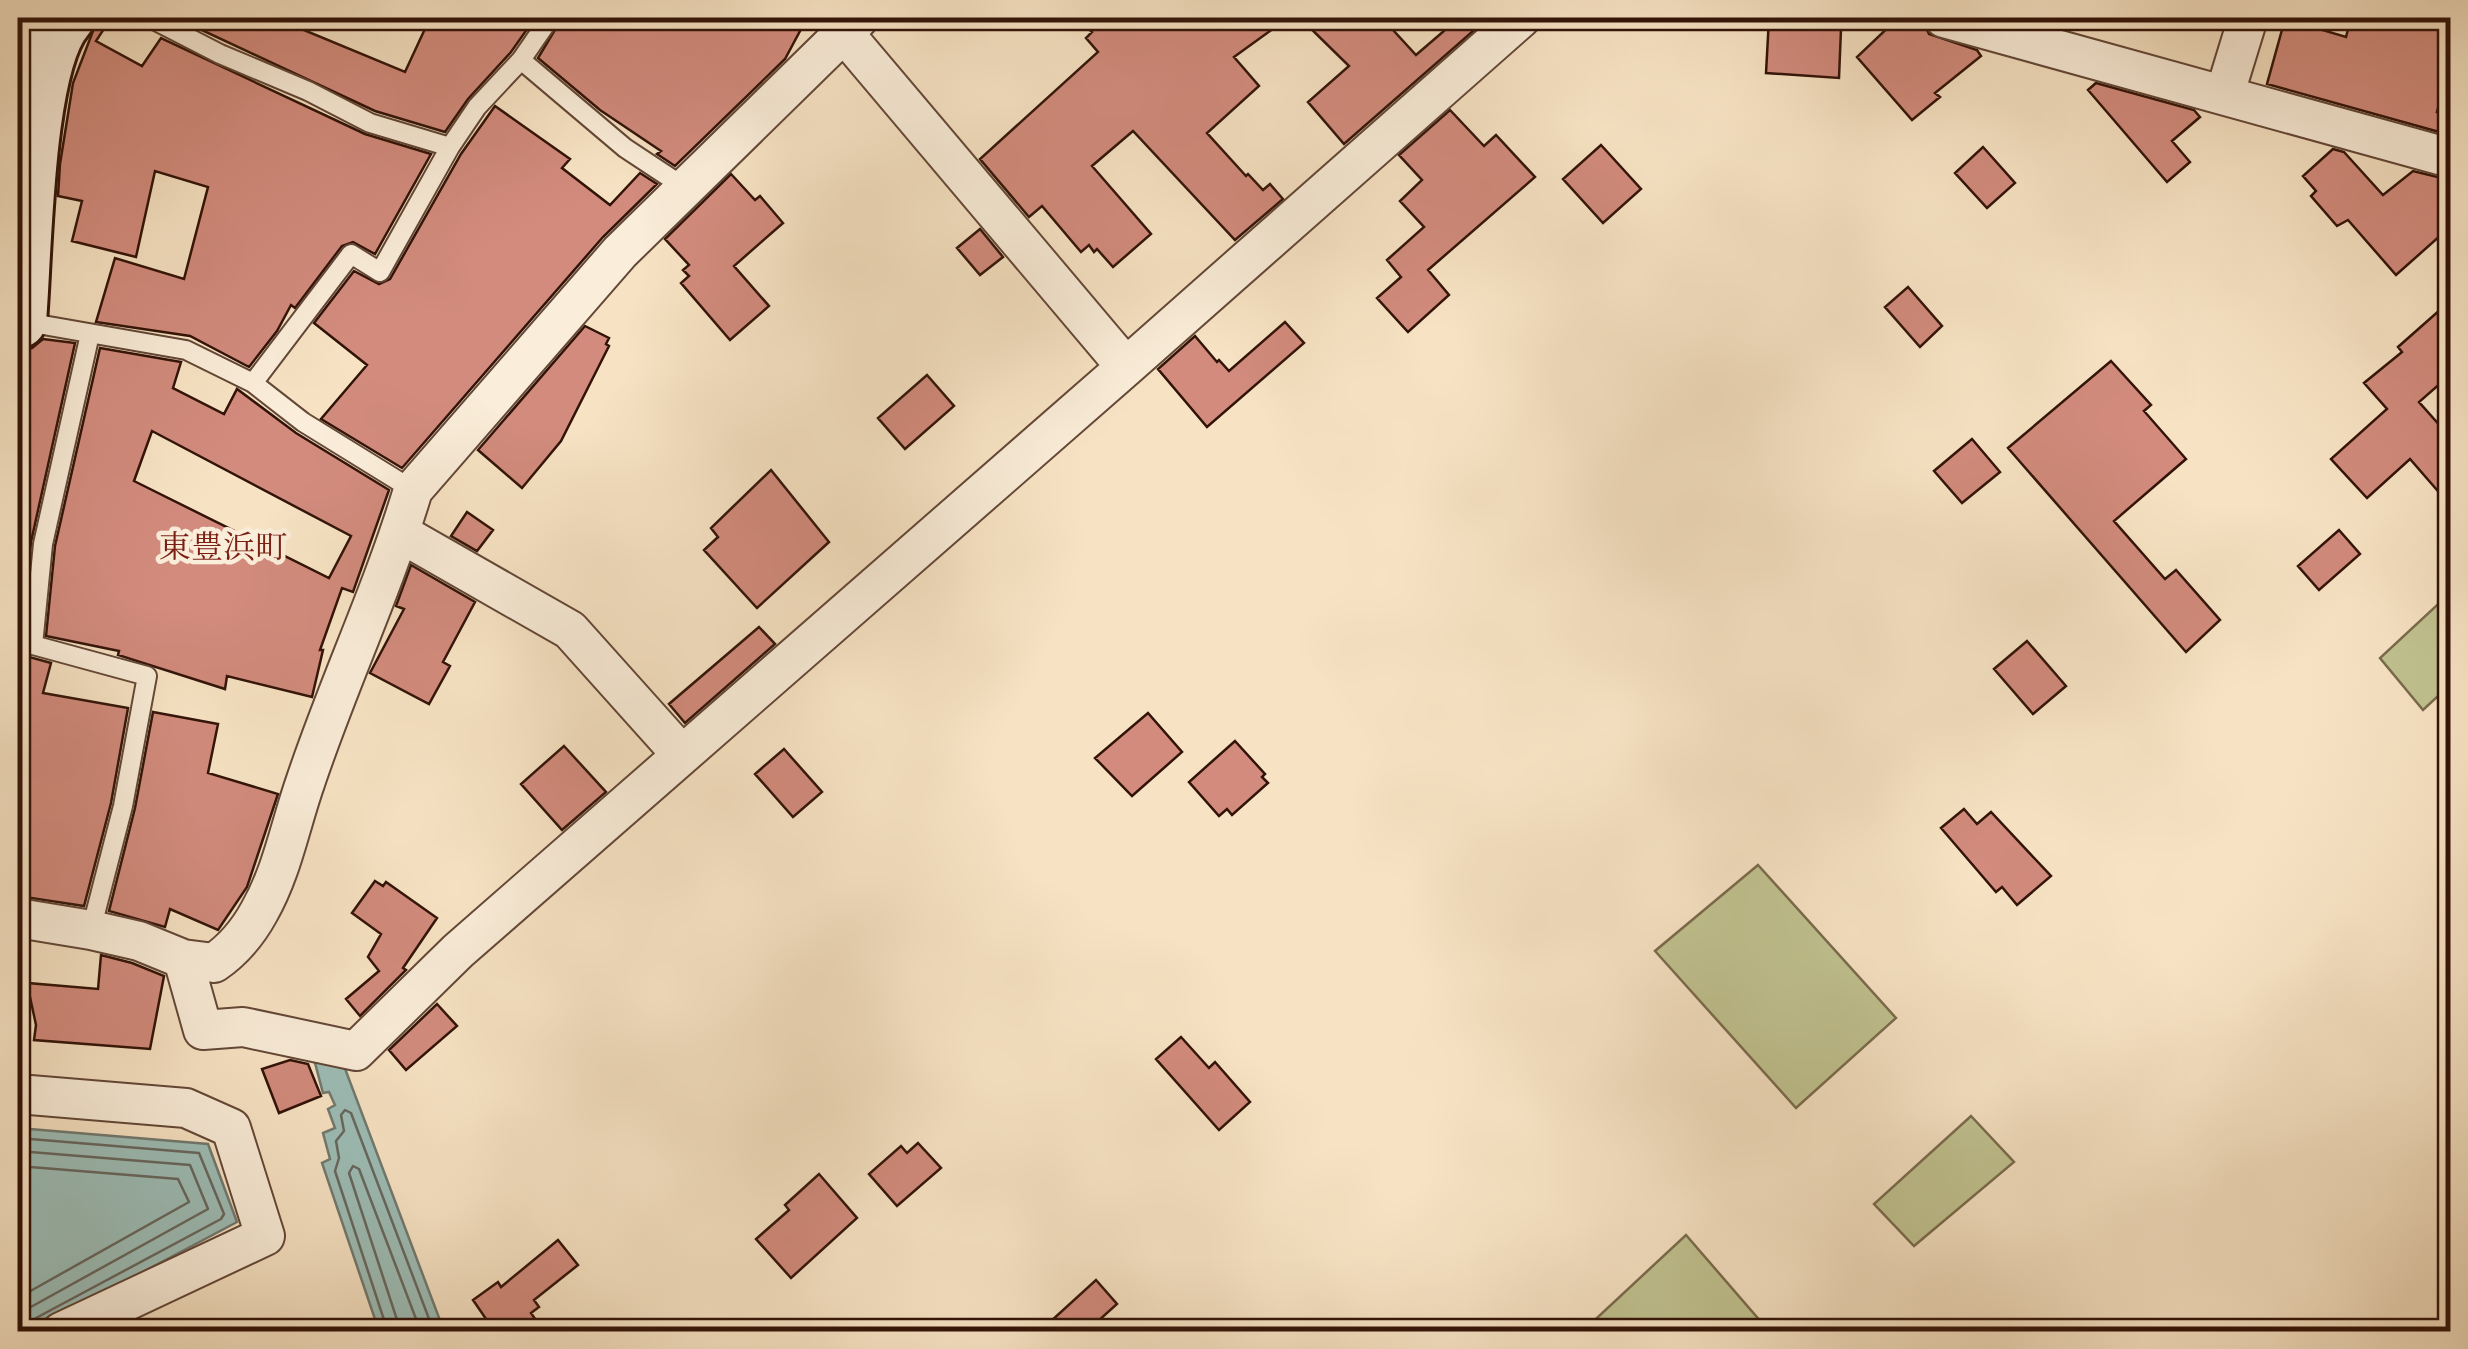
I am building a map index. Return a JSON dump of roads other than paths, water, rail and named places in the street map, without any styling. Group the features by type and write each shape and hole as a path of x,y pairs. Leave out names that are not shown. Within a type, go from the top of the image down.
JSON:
{"main road":[{"path":"19,321 36,112 46,60 68,18"}],"street":[{"path":"183,960 203,1030 243,1027 356,1051 458,951 1521,18"},
{"path":"1944,18 2450,158"},
{"path":"2225,93 2248,18"},
{"path":"18,918 139,941 183,960 214,963 232,950 260,912 284,853 305,783 400,533 412,490 620,252 851,25 1126,368"},
{"path":"400,533 570,630 682,755"},
{"path":"18,1094 186,1108 231,1128 265,1236 61,1332"}],"lane":[{"path":"150,18 370,123 450,147"},
{"path":"253,383 351,254 380,272 450,147 477,107 521,60 550,18"},
{"path":"521,60 613,139 684,187"},
{"path":"19,321 186,350 253,383 304,422 412,490"},
{"path":"90,334 43,544 34,645 147,676 123,806 91,930"}],"water":[{"path":"308,1056 341,1058 444,1331 379,1331 322,1163 330,1159 323,1133 335,1128 328,1109 335,1105 329,1092 323,1093 315,1063"},
{"path":"18,1128 208,1144 237,1222 32,1331 18,1331"}],"district":[{"name":"東豊浜町","path":"223,546"}]}
